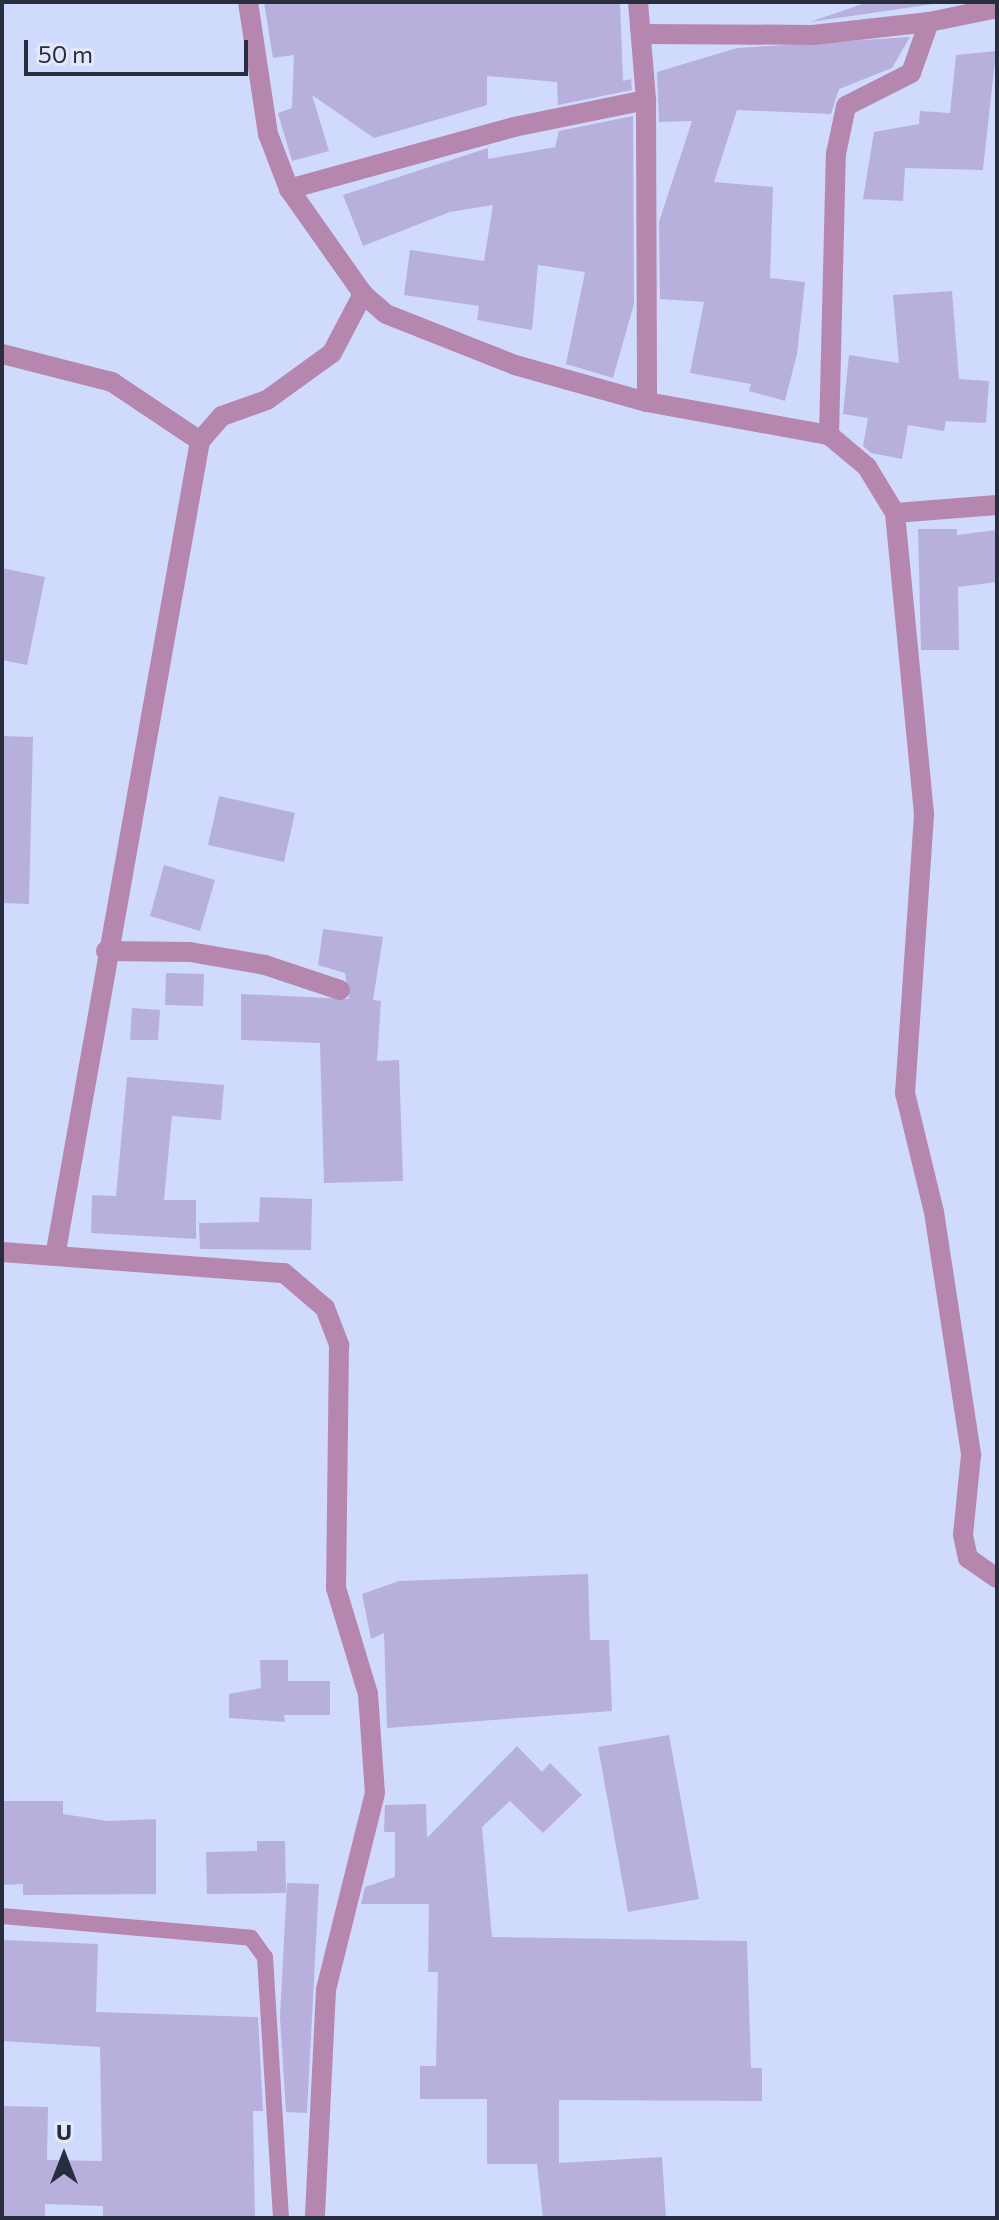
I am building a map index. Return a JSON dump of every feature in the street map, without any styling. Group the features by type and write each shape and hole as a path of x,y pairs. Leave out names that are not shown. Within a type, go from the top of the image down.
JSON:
{"street":[{"path":"248,2 268,134 289,189 363,294 428,334 647,402 829,435 867,467 895,513 924,815 905,1093 934,1212 971,1455 963,1535 968,1558 997,1578"},
{"path":"638,2 646,100 647,402"},
{"path":"643,34 813,35 929,22 997,8"},
{"path":"829,435 839,132 852,98 911,73 929,22"},
{"path":"289,189 514,127 646,100"},
{"path":"56,1251 106,951 200,441 222,416 267,400 332,353 363,294"},
{"path":"2,354 112,382 200,441"},
{"path":"895,513 997,505"},
{"path":"106,951 190,952 265,965 340,990"},
{"path":"2,1252 56,1251 284,1273 325,1308 339,1345 335,1574 368,1694 375,1793 326,1990 315,2218"}],"lane":[{"path":"2,1916 251,1938 265,1957 281,2218"}],"building":[{"path":"264,2 620,2 623,81 631,79 632,90 558,105 557,82 487,76 487,105 374,138 312,95 329,151 292,161 278,113 292,108 294,55 273,58"},
{"path":"868,2 947,2 810,22"},
{"path":"910,37 892,68 839,89 831,114 737,110 714,182 773,187 770,278 805,282 797,354 785,401 749,391 751,384 690,373 704,302 660,299 659,222 692,121 659,122 657,72 737,48"},
{"path":"996,51 983,170 905,168 903,201 863,199 874,132 919,124 920,111 950,113 956,55"},
{"path":"633,116 634,304 613,378 566,364 585,272 538,265 532,330 477,320 479,306 404,295 410,250 484,261 493,205 450,212 363,246 343,195 488,148 488,159 555,147 559,131"},
{"path":"952,291 959,379 989,381 986,423 946,421 944,431 908,425 902,459 871,453 863,446 868,418 843,414 849,355 899,363 893,295"},
{"path":"918,529 957,529 957,535 997,530 997,582 958,587 959,650 921,650"},
{"path":"2,568 45,577 27,665 2,660"},
{"path":"2,736 33,737 29,904 2,903"},
{"path":"219,796 295,813 284,862 208,845"},
{"path":"164,865 215,880 200,931 150,916"},
{"path":"323,929 383,937 373,1000 381,1001 377,1061 399,1060 403,1181 324,1183 320,1043 241,1040 241,994 349,999 345,973 318,965"},
{"path":"166,973 204,974 203,1006 165,1005"},
{"path":"132,1008 160,1010 158,1040 130,1040"},
{"path":"127,1077 224,1085 221,1120 172,1116 164,1200 196,1200 196,1239 91,1233 92,1195 116,1196"},
{"path":"260,1197 312,1199 311,1250 200,1249 199,1223 259,1222"},
{"path":"588,1574 590,1640 609,1640 612,1711 387,1728 384,1633 371,1639 362,1594 399,1581"},
{"path":"260,1660 288,1660 288,1681 330,1681 330,1715 284,1715 285,1722 229,1718 229,1694 261,1688"},
{"path":"669,1735 699,1899 628,1912 598,1747"},
{"path":"517,1746 542,1772 550,1763 582,1795 543,1833 510,1801 482,1827 492,1937 747,1941 751,2068 762,2068 762,2101 559,2100 559,2163 662,2157 666,2218 543,2218 537,2164 487,2164 487,2099 420,2099 420,2066 436,2066 438,1972 428,1972 429,1904 361,1904 365,1887 395,1877 395,1832 384,1832 385,1805 426,1804 427,1838"},
{"path":"2,1801 63,1801 63,1814 108,1821 156,1819 156,1894 23,1895 23,1884 2,1885"},
{"path":"257,1841 285,1841 286,1893 207,1894 206,1852 257,1851"},
{"path":"287,1883 319,1884 307,2113 286,2112 280,2017"},
{"path":"2,1940 98,1944 96,2012 258,2017 263,2111 253,2111 255,2218 103,2218 103,2206 45,2204 45,2218 2,2218 2,2106 48,2107 47,2160 102,2161 100,2047 2,2041"}]}
